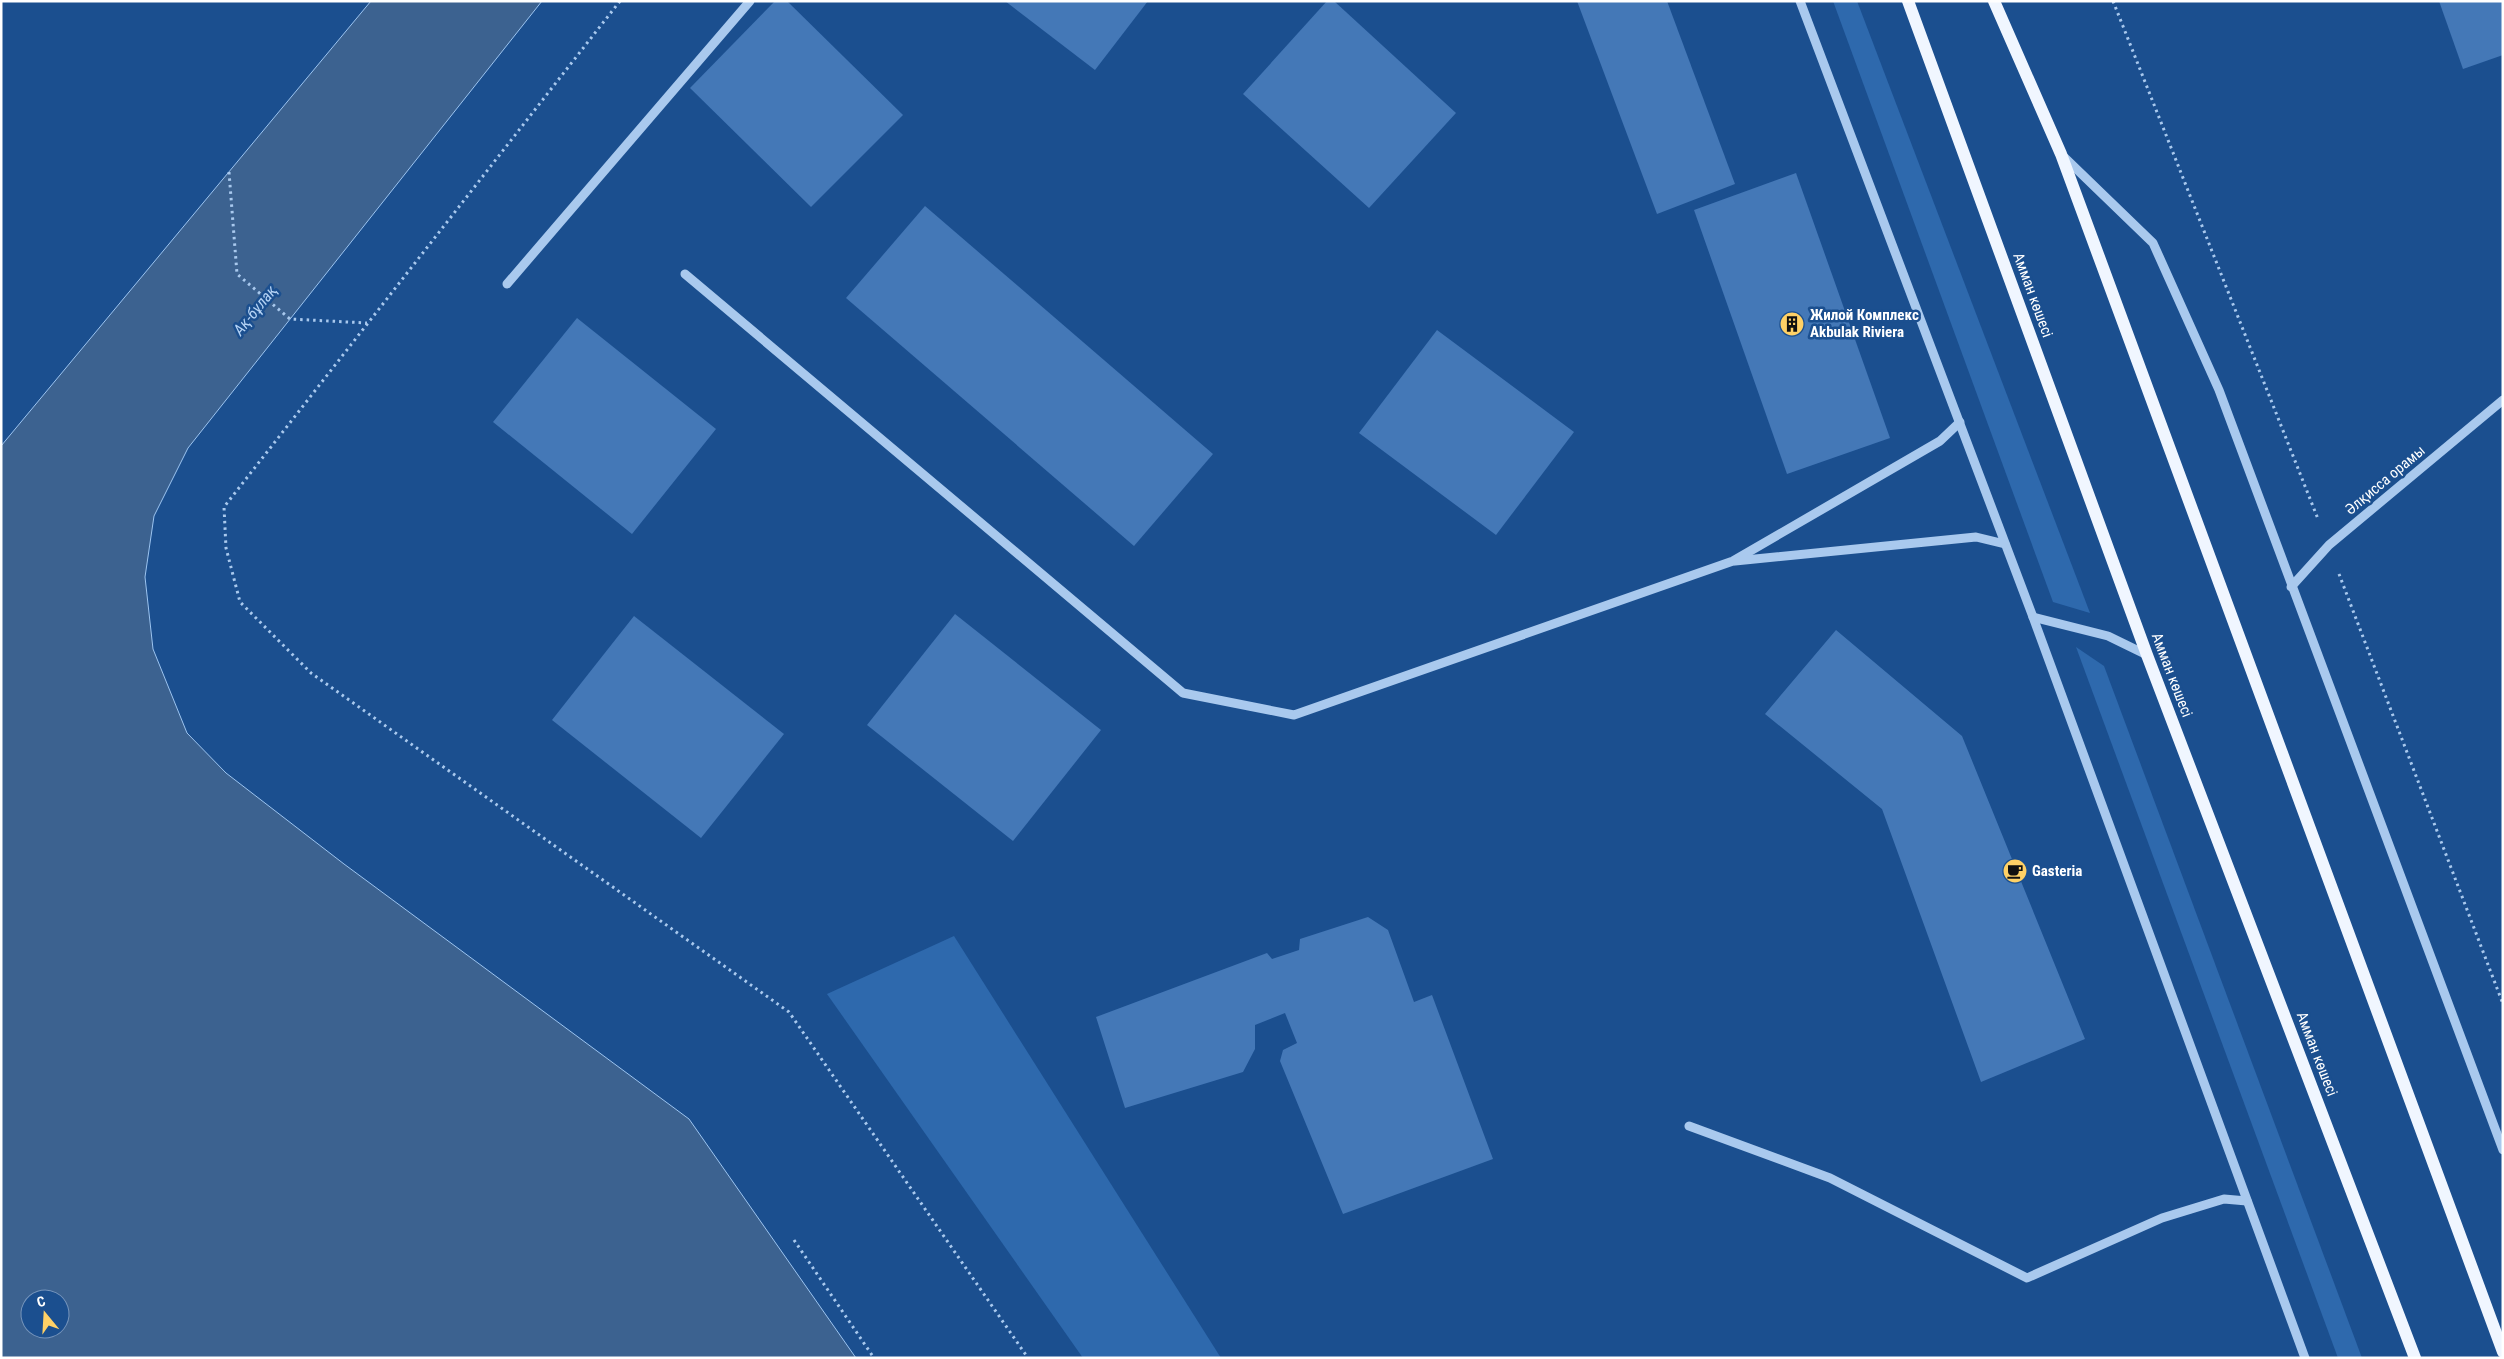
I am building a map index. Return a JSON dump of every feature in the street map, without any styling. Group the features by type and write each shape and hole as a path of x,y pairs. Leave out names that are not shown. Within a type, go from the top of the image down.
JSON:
{"main road":[{"name":"Амман көшесі","path":"1908,1 2147,655 2415,1358"},
{"path":"1994,1 2061,154 2503,1352"}],"street":[{"path":"507,284 750,1"},
{"path":"1800,1 2033,616 2305,1358"},
{"path":"2061,154 2153,243 2219,390 2291,588 2503,1150"},
{"path":"685,274 1183,692 1294,715 1733,561 1940,442 1960,422"},
{"name":"Әлқисса орамы","path":"2291,588 2329,545 2503,400"},
{"path":"1733,561 1976,537 2005,544"},
{"path":"2033,616 2108,636 2147,655"},
{"path":"1688,1126 1830,1178 2027,1278 2162,1218 2224,1199 2247,1201"}],"path":[{"path":"620,1 224,507 226,548 240,602 311,673 789,1012 1028,1358"},
{"path":"2112,1 2329,545 2503,1004"},
{"path":"229,172 237,274 290,319 368,323"},
{"path":"794,1240 874,1358"}],"shaded area":[{"path":"1833,1 1857,1 2090,613 2053,602"},
{"path":"2076,647 2104,666 2362,1358 2338,1358"},
{"path":"954,936 1221,1358 1083,1358 827,994"}],"water":[{"name":"Ақ-бұлақ","path":"371,1 542,1 188,448 154,516 145,577 153,649 187,733 226,773 344,864 689,1119 856,1358 1,1358 1,446"}],"building":[{"path":"775,1 787,1 903,115 811,207 690,88"},
{"path":"1005,1 1148,1 1095,70"},
{"path":"1327,1 1334,1 1456,113 1369,208 1243,94"},
{"path":"1577,1 1667,1 1735,184 1657,214"},
{"path":"2439,1 2503,1 2503,55 2463,69"},
{"name":"Жилой Комплекс Akbulak Riviera","path":"1796,173 1890,438 1787,474 1694,210"},
{"path":"925,206 1213,454 1134,546 846,298"},
{"path":"577,318 716,429 632,534 493,422"},
{"path":"1437,330 1574,432 1496,535 1359,433"},
{"path":"955,614 1101,730 1013,841 867,725"},
{"path":"634,616 784,734 701,838 552,720"},
{"path":"1836,630 1962,736 2085,1039 1981,1082 1882,809 1765,714"},
{"path":"1368,917 1388,930 1414,1002 1432,995 1493,1159 1343,1214 1280,1061 1283,1050 1297,1043 1285,1013 1255,1025 1255,1049 1243,1072 1125,1108 1096,1017 1267,953 1272,959 1299,950 1300,939"}],"place":[{"name":"Жилой Комплекс Akbulak Riviera","path":"1792,324"},
{"name":"Gasteria","path":"2015,871"}]}
